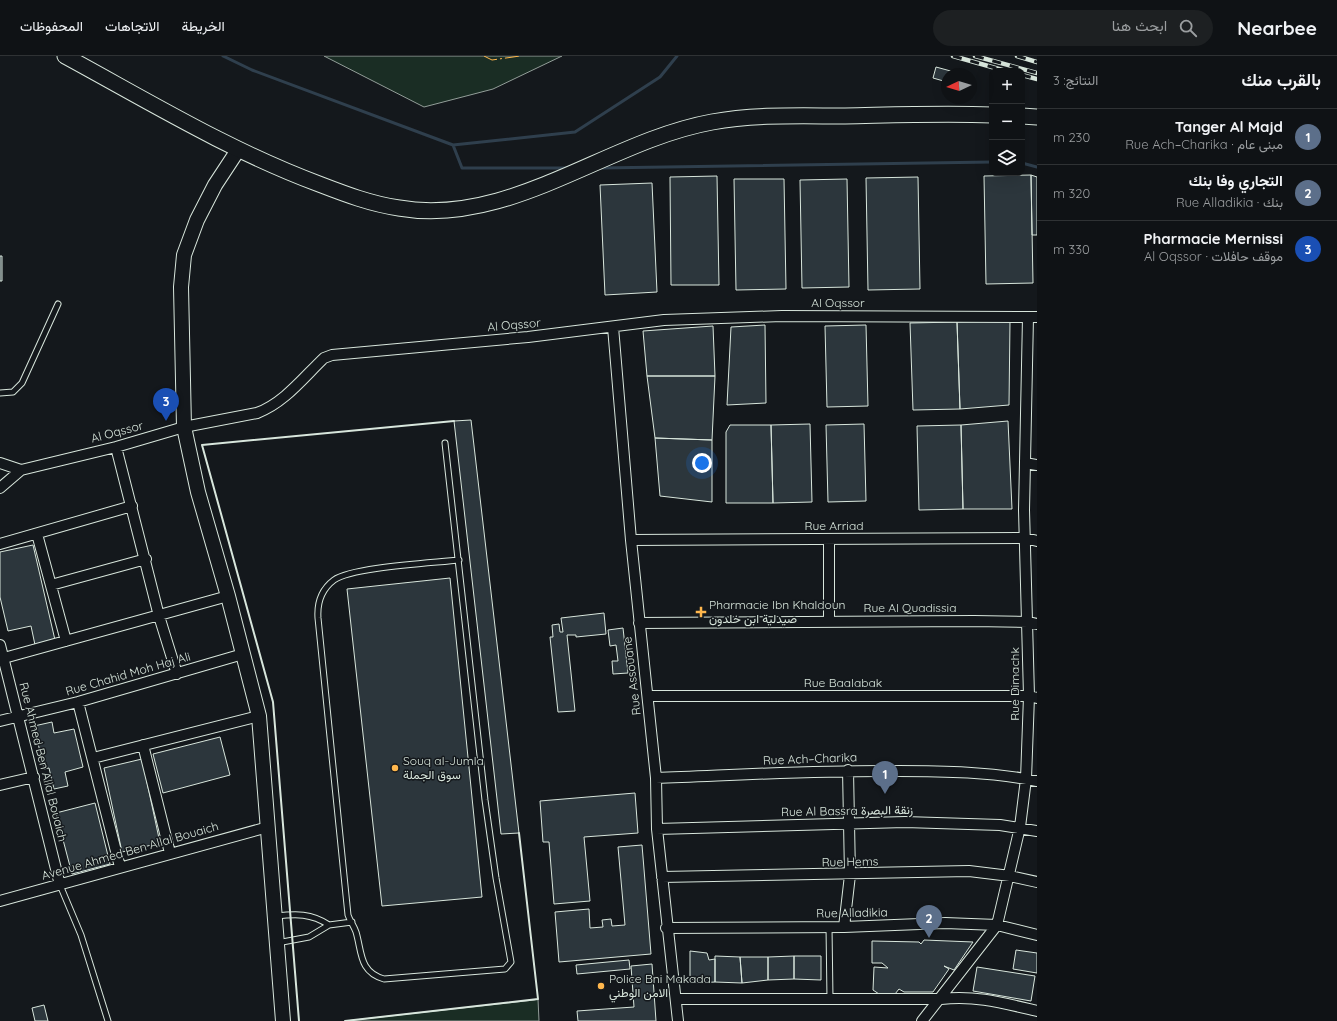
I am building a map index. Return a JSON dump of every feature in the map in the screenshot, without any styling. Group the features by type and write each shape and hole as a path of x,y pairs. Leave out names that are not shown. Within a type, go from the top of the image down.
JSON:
{"main road":[{"path":"65,56 238,150 276,168 365,201 401,209 459,210 476,207 540,186 662,134 713,122 748,118 961,114 989,115"},
{"path":"1025,116 1037,117"}],"street":[{"path":"238,150 215,185 197,220 184,255 181,287 184,427 198,492 244,654 259,716 283,1021"},
{"name":"Al Oqssor","path":"0,488 20,470 116,447 184,427 257,413 267,409 280,401 324,358 328,356 613,327 656,320 782,316 1033,317"},
{"name":"Rue Dimachk","path":"922,1021 998,926 1020,827 1033,697 1032,623 1025,538 1026,463 1033,317"},
{"name":"Rue Assouane","path":"613,327 631,540 656,778 656,829 666,928 677,999 678,1021"},
{"path":"116,447 160,616 177,674"},
{"path":"0,463 20,470"},
{"path":"1026,463 1037,465"},
{"path":"0,544 132,506"},
{"path":"36,534 66,641"},
{"name":"Rue Arriad","path":"631,540 1025,538 1037,541"},
{"path":"829,539 829,622"},
{"path":"51,585 146,559"},
{"path":"4,658 228,596"},
{"name":"Rue Al Quadissia","path":"639,623 1032,623"},
{"name":"Rue Ahmed Ben Allal Bouaich","path":"0,645 60,885"},
{"name":"Rue Chahid Moh Haj Ali","path":"0,722 78,702 244,654"},
{"name":"Rue Baalabak","path":"648,696 1033,697"},
{"path":"78,702 120,867"},
{"path":"92,758 259,716"},
{"path":"144,746 170,853"},
{"path":"844,927 850,875 848,770"},
{"name":"Rue Ach–Charika","path":"656,778 848,770 990,774 1037,781"},
{"path":"0,785 34,777"},
{"name":"Rue Al Bassra زنقة البصرة","path":"656,829 849,823 978,823 1020,827 1037,831"},
{"name":"Avenue Ahmed Ben Allal Bouaich","path":"0,901 268,827"},
{"name":"Rue Hems","path":"662,878 850,875 969,871 1010,876 1037,882"},
{"name":"Rue Alladikia","path":"666,928 844,927 946,923 998,926 1037,934"},
{"path":"677,999 941,999 975,997 1037,1011"}],"lane":[{"path":"0,393 13,392 22,383 58,304"},
{"path":"446,443 459,560 488,823 511,962 505,969 384,980 373,975 365,967 360,956 357,935 348,915 318,618 318,604 328,585 344,574 459,560"},
{"path":"60,885 81,935 108,1021"},
{"path":"275,916 304,914 329,924"},
{"path":"277,943 309,937 329,924 352,922"},
{"path":"829,927 830,999"}],"green space":[{"path":"324,56 562,56 493,89 424,107"},
{"path":"538,999 539,1021 345,1021 534,1000"}],"building":[{"path":"936,67 941,68 941,80 933,78"},
{"path":"1031,175 1037,177 1037,235 1032,235"},
{"path":"1031,175 1033,283 986,284 984,176"},
{"path":"717,176 719,285 671,285 670,177"},
{"path":"918,177 920,289 868,290 866,178"},
{"path":"734,179 784,179 786,289 736,290"},
{"path":"847,179 849,287 802,288 800,180"},
{"path":"652,183 657,292 605,295 600,185"},
{"path":"0,256 2,256 2,281 0,281"},
{"path":"1010,321 1009,405 960,409 957,322"},
{"path":"957,322 960,409 913,410 910,323"},
{"path":"765,325 766,403 727,405 731,327"},
{"path":"866,325 868,406 827,407 825,326"},
{"path":"713,326 715,376 647,376 643,331"},
{"path":"647,376 715,376 712,440 655,438"},
{"path":"471,420 519,833 501,834 454,421"},
{"path":"1008,421 1012,509 963,509 961,425"},
{"path":"810,424 812,502 773,503 771,425"},
{"path":"864,424 866,501 828,502 826,425"},
{"path":"730,425 771,425 773,503 726,503 726,432"},
{"path":"961,425 963,509 919,510 917,426"},
{"path":"655,438 712,440 712,502 660,496"},
{"path":"33,545 55,640 35,645 31,626 8,631 0,597 0,552"},
{"name":"Souq al-Jumla سوق الجملة","path":"450,578 482,897 382,906 347,589"},
{"path":"604,613 606,634 576,637 576,635 567,635 575,711 558,712 550,637 553,637 552,625 559,624 560,632 563,632 561,618"},
{"path":"623,628 628,673 613,674 612,661 618,661 616,645 610,646 608,630"},
{"path":"52,722 54,733 74,729 83,767 65,772 68,786 54,789 49,768 44,769 34,726"},
{"path":"220,737 230,775 163,793 153,754"},
{"path":"142,759 160,843 122,852 104,768"},
{"path":"635,793 638,833 584,837 590,901 554,904 549,842 543,842 540,801"},
{"path":"95,803 110,864 72,874 56,813"},
{"path":"642,845 651,954 559,962 555,912 589,909 590,928 603,927 602,920 611,919 612,926 625,925 618,847"},
{"path":"924,940 973,942 954,970 944,966 949,969 933,992 904,992 899,989 895,994 879,994 873,990 874,967 888,968 882,963 872,963 872,941 919,942 921,944"},
{"path":"1016,950 1037,953 1037,973 1013,969"},
{"path":"690,951 707,953 709,960 715,959 715,982 697,983 690,977"},
{"path":"715,956 740,957 742,983 715,982"},
{"path":"794,956 821,956 821,980 794,979"},
{"path":"794,956 794,979 768,980 768,957"},
{"path":"740,957 768,957 768,980 742,983"},
{"path":"629,960 630,969 577,974 576,965"},
{"path":"652,964 656,1021 578,1021 577,1011 634,1007 631,966"},
{"path":"977,967 1035,976 1031,1001 973,991"},
{"path":"44,1005 48,1021 35,1021 32,1008"}],"waterway":[{"path":"223,56 252,70 453,145 462,168 568,168"},
{"path":"453,145 575,132 660,77 677,56"},
{"path":"600,168 989,162"},
{"path":"1025,164 1037,167"}],"railway":[{"path":"953,56 995,68"},
{"path":"975,56 1037,73"},
{"path":"1017,56 1037,62"},
{"path":"1025,76 1037,79"}],"wall":[{"path":"299,1021 273,702 202,445 454,421"},
{"path":"345,1021 538,999 519,833"}],"power":[{"path":"484,56 492,60 520,56"}],"place":[{"name":"Pharmacie Mernissi","path":"166,421"},
{"name":"Pharmacie Ibn Khaldoun صيدلية ابن خلدون","path":"701,612"},
{"name":"Souq al-Jumla سوق الجملة","path":"395,768"},
{"name":"Tanger Al Majd","path":"885,794"},
{"name":"التجاري وفا بنك","path":"929,938"},
{"name":"Police Bni Makada الامن الوطني","path":"601,986"}]}
